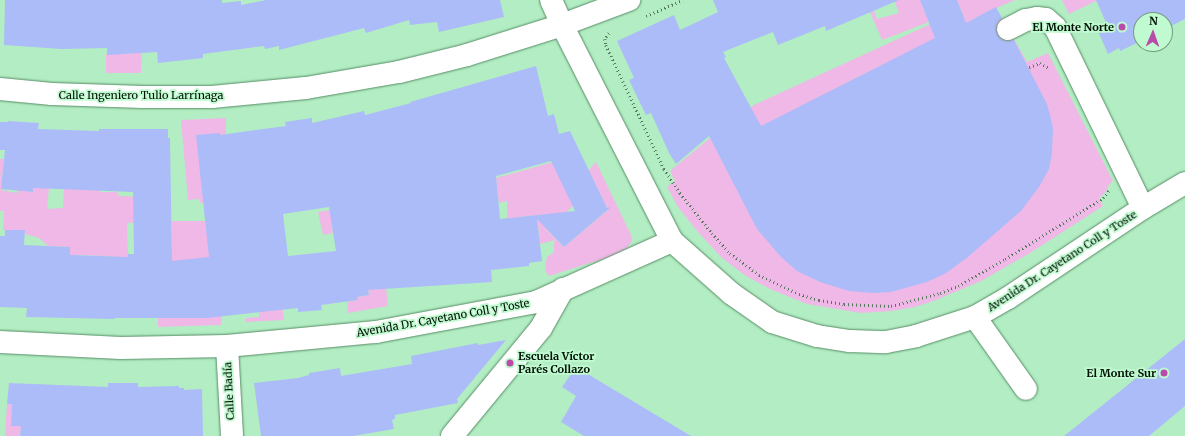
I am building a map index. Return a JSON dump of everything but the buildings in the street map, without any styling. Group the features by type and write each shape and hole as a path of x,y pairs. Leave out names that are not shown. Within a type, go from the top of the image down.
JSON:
{"street":[{"path":"551,0 562,26 672,241"},
{"name":"Calle Ingeniero Tulio Larrínaga","path":"0,89 52,94 212,97 306,88 399,72 467,55 562,26 629,0"},
{"path":"1008,29 1026,20 1037,18 1046,19 1055,27 1143,208"},
{"name":"Avenida Dr. Cayetano Coll y Toste","path":"0,342 121,348 227,346 376,332 536,302 672,241 732,294 772,322 817,336 850,341 886,342 916,336 975,317 1008,298 1143,208 1185,183"},
{"path":"452,436 541,328 563,289"},
{"path":"975,317 1026,389"},
{"name":"Calle Badía","path":"227,346 232,436"}],"path":[{"path":"640,19 683,0"},
{"path":"612,31 605,39 606,45 664,169 680,193 730,253 760,275 799,294 819,300 844,304 891,306 940,293 958,286 1005,259 1103,198 1108,192 1109,186"},
{"path":"1029,67 1040,63 1050,70"}],"shaded area":[{"path":"865,0 870,0 877,19 899,13 894,0 920,0 929,22 882,40"},
{"path":"957,0 1015,0 996,8 1027,62 1048,53 1113,181 1108,186 1106,192 1099,198 1103,206 1030,253 981,281 936,300 915,307 892,311 861,313 807,304 770,289 746,276 722,258 678,207 667,187 675,181 670,171 738,115 754,105 961,10"},
{"path":"1062,0 1098,0 1069,14"},
{"path":"142,50 141,73 106,73 106,54 129,54"},
{"path":"226,118 226,134 233,183 282,213 273,229 284,320 245,322 246,318 259,317 259,312 204,203 200,203 199,199 188,200 181,120"},
{"path":"100,154 100,192 117,192 119,196 145,197 153,222 127,223 128,260 106,256 78,255 69,274 70,247 48,246 39,238 25,234 25,230 3,230 4,211 0,211 0,159 4,159 1,190 17,193 18,190 33,192 34,179 49,188 47,209 63,208 64,189"},
{"path":"560,160 573,206 547,230 564,247 608,210 592,177 587,172 596,162 631,235 632,241 627,248 612,256 549,276 546,272 545,266 547,257 554,252 555,240 540,244 537,215 507,219 507,201 499,203 496,178"},
{"path":"377,202 388,306 348,313 347,302 358,300 357,297 369,295 360,237 332,224 333,233 323,235 318,212"},
{"path":"172,221 206,221 225,237 201,318 222,315 221,325 158,327 158,318 172,250"},
{"path":"7,404 12,404 11,426 21,426 20,436 5,436"}],"place":[{"name":"El Monte Norte","path":"1122,27"},
{"name":"Escuela Víctor Parés Collazo","path":"510,363"},
{"name":"El Monte Sur","path":"1164,373"}]}
